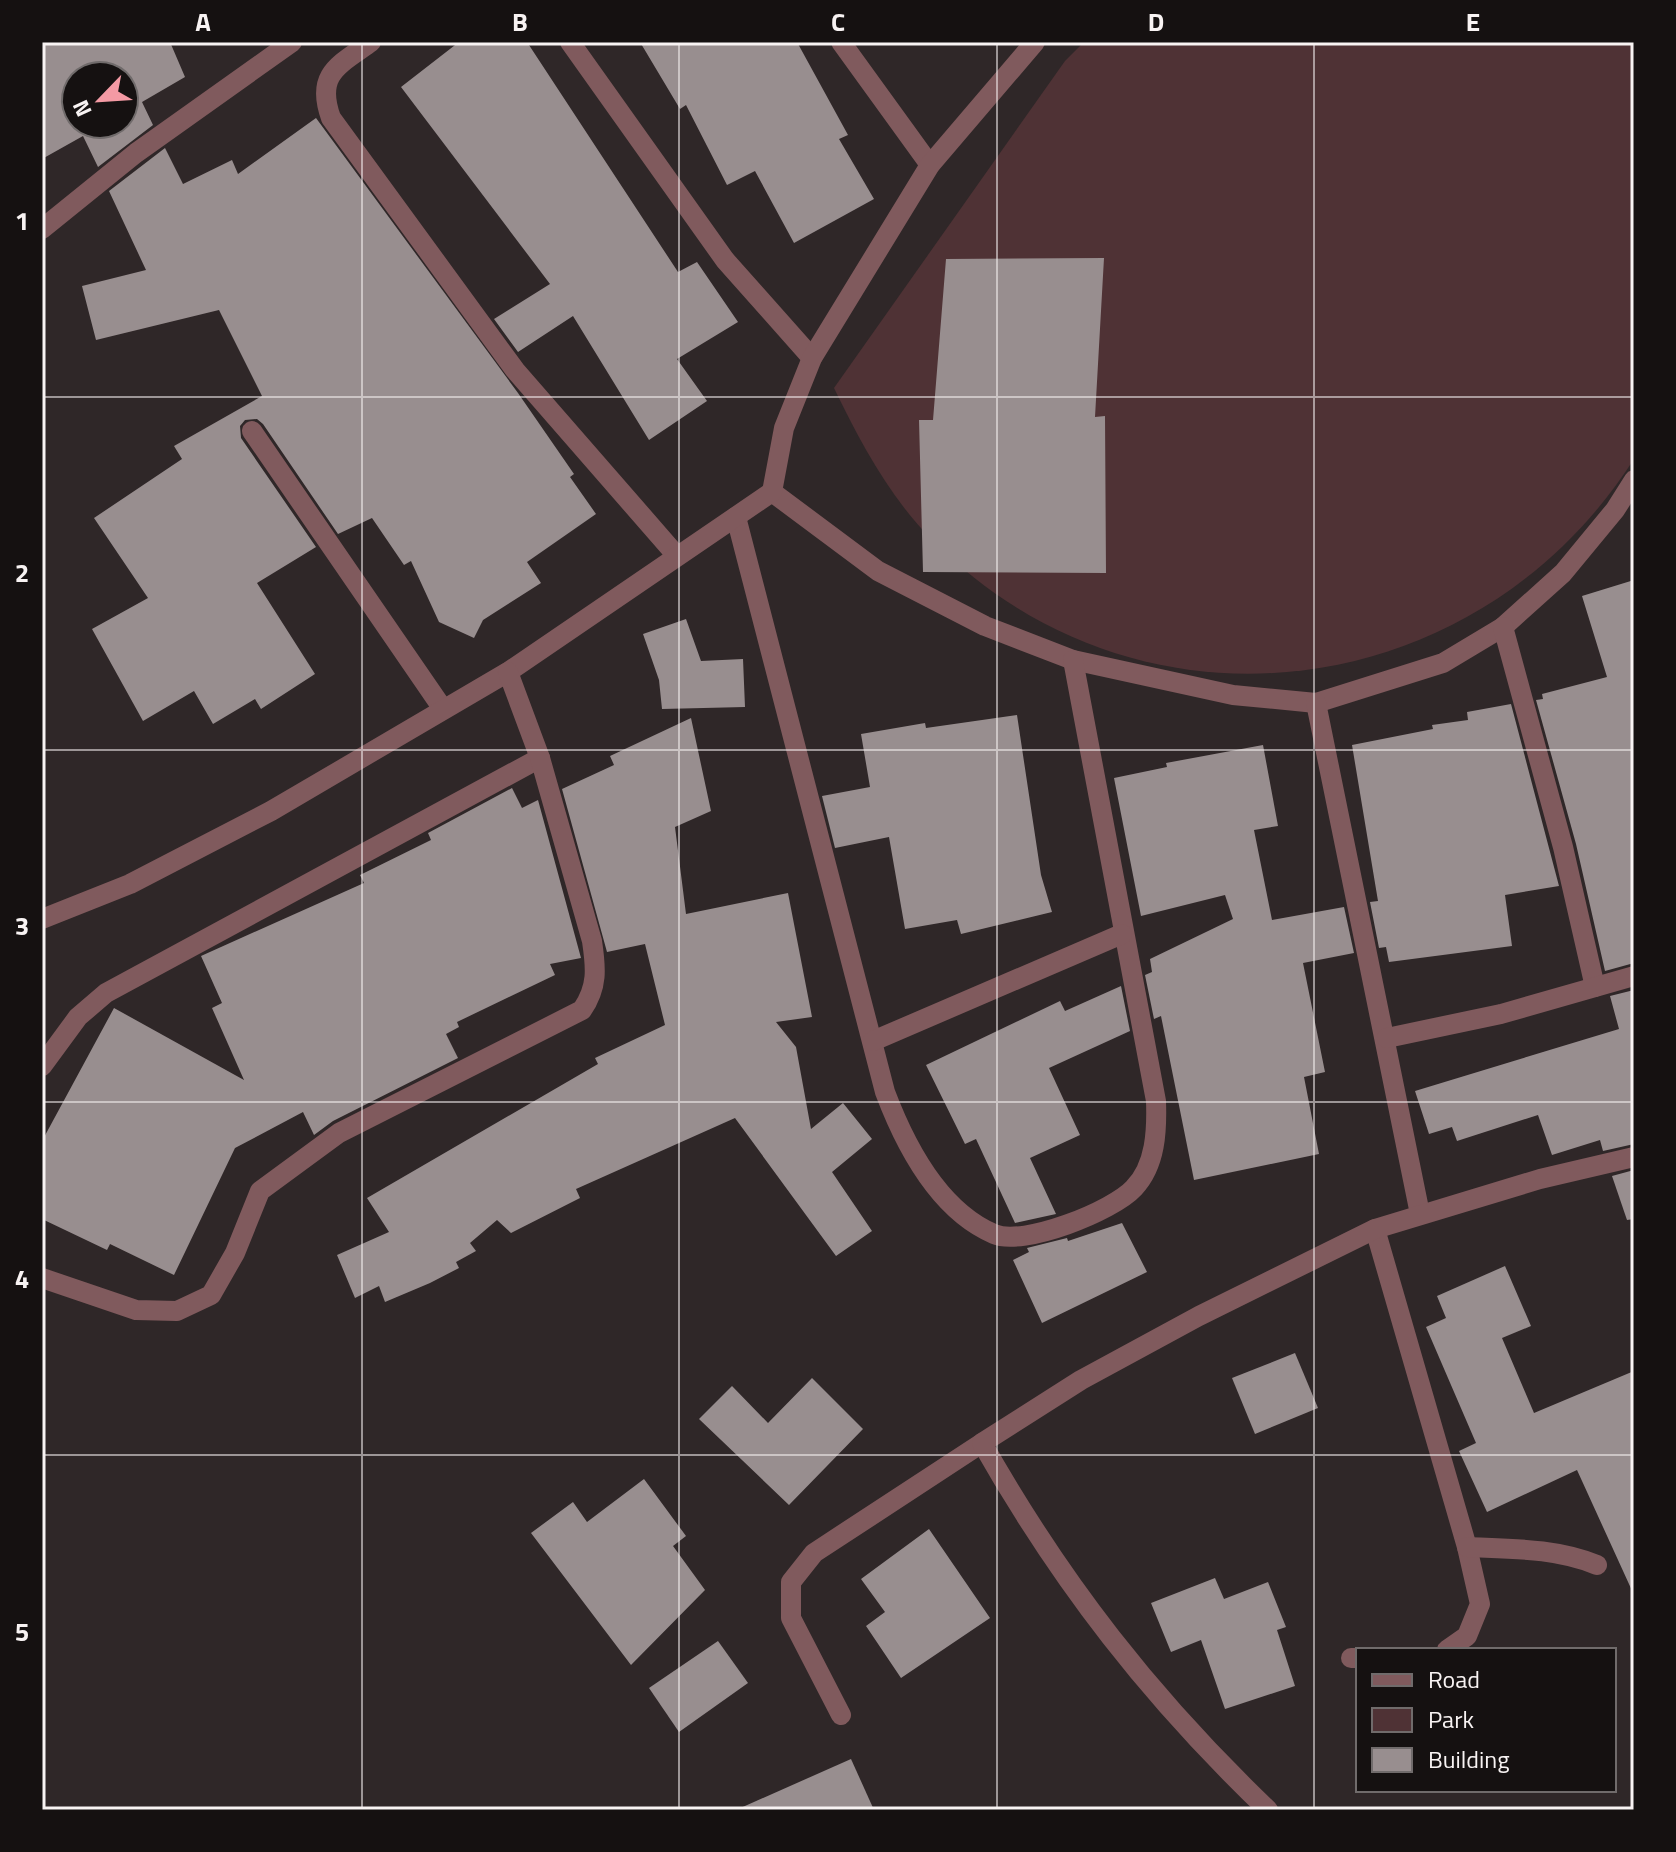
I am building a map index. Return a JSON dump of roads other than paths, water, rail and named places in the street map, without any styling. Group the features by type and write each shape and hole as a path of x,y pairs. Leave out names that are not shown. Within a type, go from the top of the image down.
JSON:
{"street":[{"path":"42,229 136,153 292,42"},
{"path":"371,42 335,68 327,78 324,99 331,118 515,370 677,556"},
{"path":"570,42 639,144 725,260 812,358"},
{"path":"841,42 930,165"},
{"path":"42,919 130,884 271,811 508,672 772,492 784,428 812,358 930,165 1035,42"},
{"path":"252,431 443,709"},
{"path":"772,492 892,578 972,620 1073,660 1233,695 1316,703 1443,663 1503,627 1563,573 1634,480"},
{"path":"736,517 885,1092 903,1138 961,1213 996,1236 1041,1233 1087,1218 1135,1188 1157,1134 1156,1101 1122,934 1073,660"},
{"path":"1503,627 1563,847 1595,987"},
{"path":"42,1278 136,1310 177,1311 211,1295 235,1253 260,1191 339,1133 582,1010 593,994 596,971 592,941 540,758 508,672"},
{"path":"1316,703 1387,1038 1410,1178 1420,1214"},
{"path":"42,1066 78,1017 106,993 540,758"},
{"path":"873,1041 1122,934"},
{"path":"1387,1038 1501,1014 1634,976"},
{"path":"841,1715 791,1618 791,1582 814,1553 1081,1380 1199,1316 1375,1229 1540,1179 1634,1157"},
{"path":"1375,1229 1467,1547 1480,1604 1467,1636 1450,1648"},
{"path":"982,1443 1052,1558 1125,1658 1224,1770 1268,1810"},
{"path":"1467,1547 1550,1552 1597,1565"}]}
